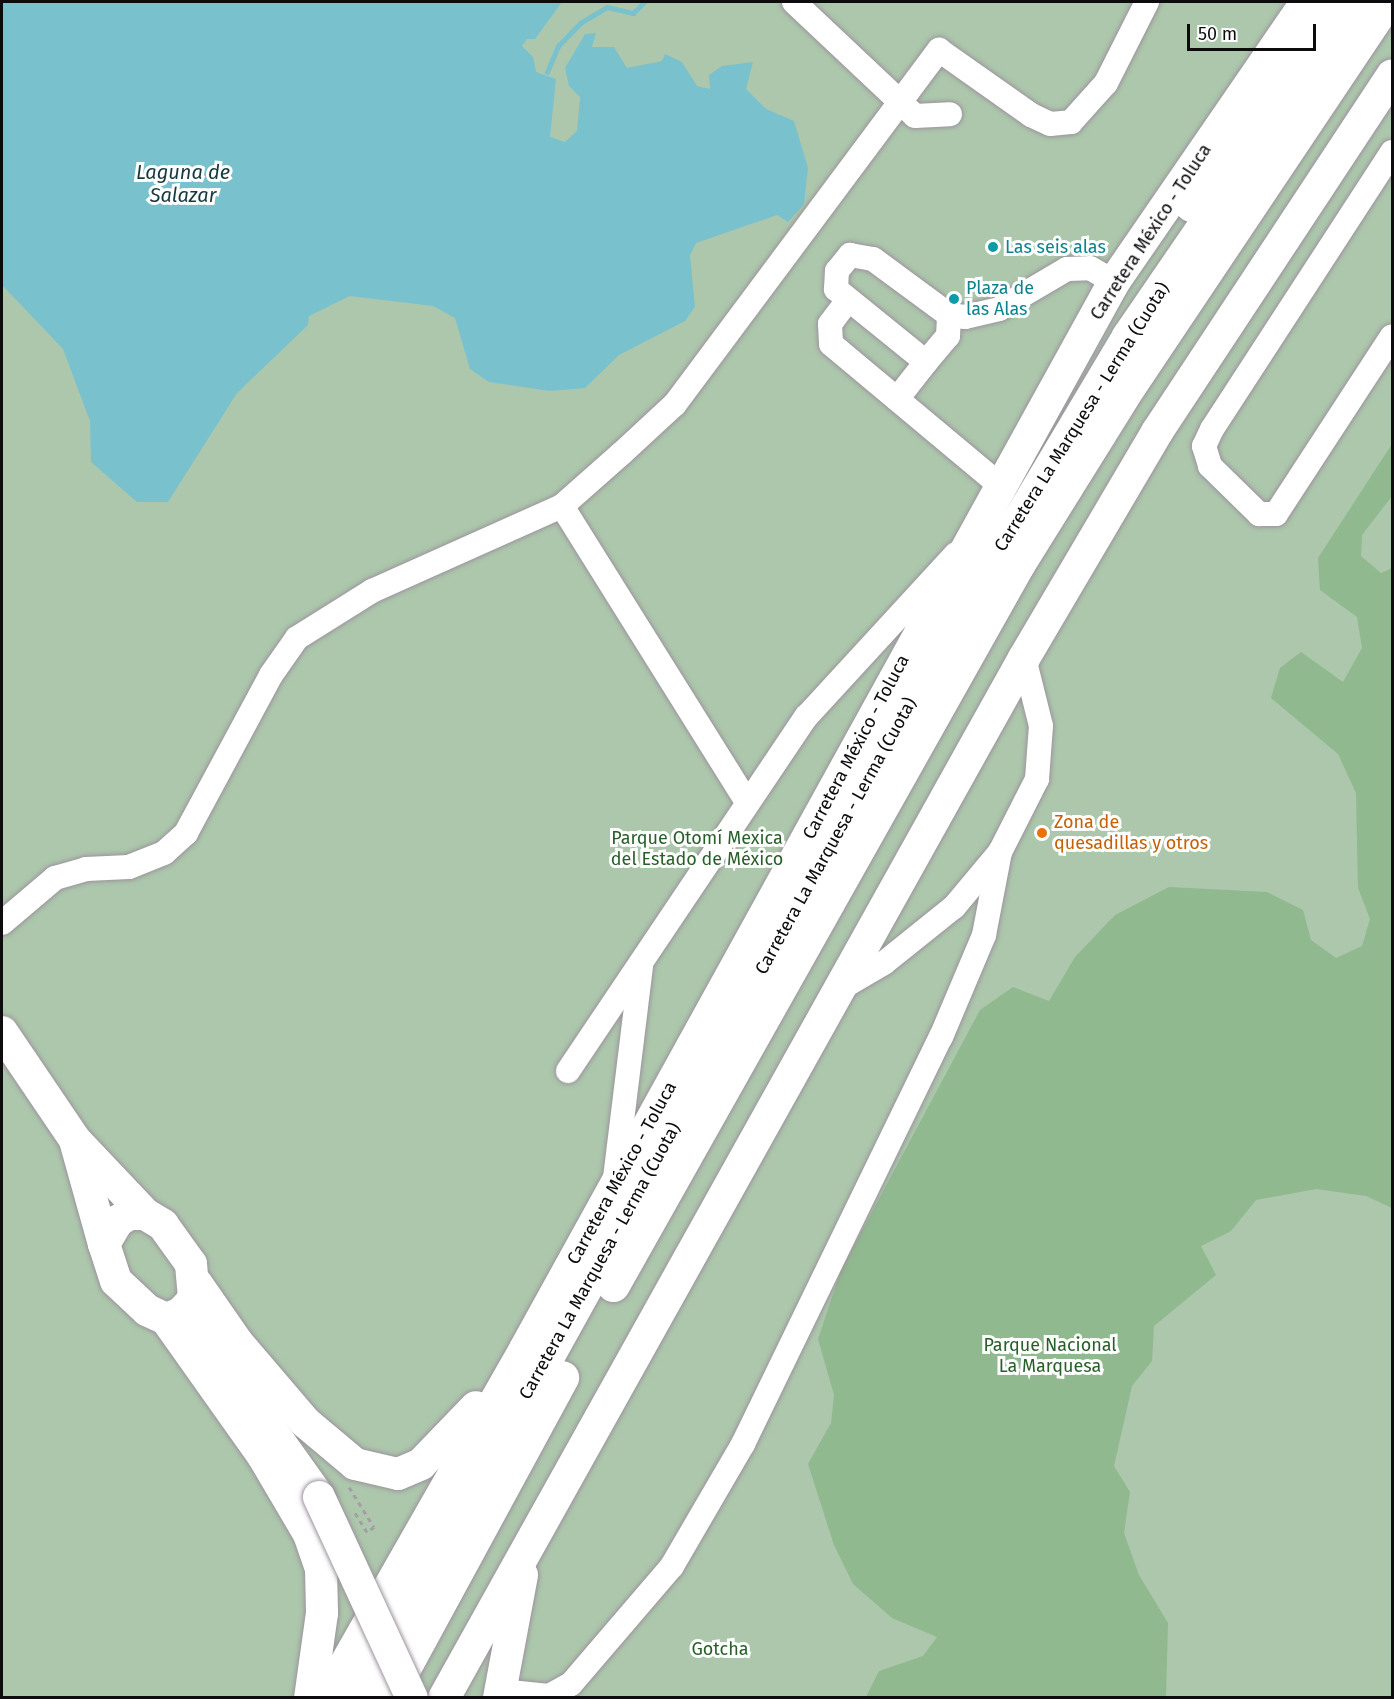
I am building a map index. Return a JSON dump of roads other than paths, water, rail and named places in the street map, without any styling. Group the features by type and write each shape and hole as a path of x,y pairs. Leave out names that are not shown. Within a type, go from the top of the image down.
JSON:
{"highway":[{"path":"913,697 953,602 1123,310 1325,2"},
{"name":"Carretera La Marquesa - Lerma (Cuota)","path":"358,1698 913,697 1128,336 1357,2"},
{"name":"Carretera La Marquesa - Lerma (Cuota)","path":"388,1698 583,1339 1019,563 1130,386 1386,2"}],"main road":[{"name":"Carretera México - Toluca","path":"326,1698 613,1191 968,541 1002,487 1114,282 1307,2"},
{"path":"444,1698 529,1540 833,993 1024,658 1157,432 1392,76"},
{"path":"2,1032 75,1140 145,1214 175,1236 182,1304 263,1456 309,1534 321,1568 322,1613 310,1698"},
{"path":"75,1140 116,1281 147,1310 182,1304 237,1342 305,1422 354,1464 377,1472 398,1474 421,1464 525,1349"},
{"path":"104,1244 118,1221 145,1214"},
{"path":"182,1304 285,1444 346,1549 412,1698"},
{"path":"500,1694 529,1540"}],"street":[{"path":"794,2 915,116 950,114"},
{"path":"2,923 55,878 86,869 129,867 164,853 186,834 271,675 297,638 372,591 562,506 675,404 939,50 1031,115 1050,124 1071,122 1106,83 1147,2"},
{"path":"1392,152 1212,429 1204,446 1210,466 1259,513 1276,514 1392,336"},
{"path":"926,363 836,289 837,271 850,255 861,254 948,315 980,315 999,309 1076,267 1114,282"},
{"path":"848,300 826,336 1002,487"},
{"path":"897,399 948,336 948,315"},
{"path":"562,506 746,800"},
{"path":"568,1071 746,800 860,654 968,541"},
{"path":"833,993 918,937 954,907 1000,852 1037,779 1041,753 1041,726 1024,658"},
{"path":"500,1694 549,1696 571,1684 693,1534 941,1036 984,935 1000,852"},
{"path":"613,1191 642,958"}],"water":[{"name":"Laguna de Salazar","path":"2,2 562,2 535,39 527,39 522,46 533,57 536,72 556,79 550,137 565,142 577,131 580,97 569,86 565,68 585,34 596,33 592,47 614,47 627,68 662,61 665,54 682,62 697,86 710,89 709,75 722,66 753,62 746,89 766,109 794,121 808,168 804,204 788,222 777,215 696,243 690,255 695,307 685,321 619,355 585,388 550,391 489,382 470,369 455,318 433,306 350,296 309,316 308,325 237,393 168,502 137,502 91,462 90,421 63,349 2,285"}],"waterway":[{"path":"547,72 558,46 580,23 607,7 633,13 644,2"}],"place":[{"name":"Las seis alas","path":"993,247"},
{"name":"Plaza de las Alas","path":"954,299"},
{"name":"Zona de quesadillas y otros","path":"1042,833"}],"park label":[{"name":"Parque Otomí Mexica del Estado de México","path":"697,849"},
{"name":"Parque Nacional La Marquesa","path":"1050,1356"},
{"name":"Gotcha","path":"720,1649"}]}
